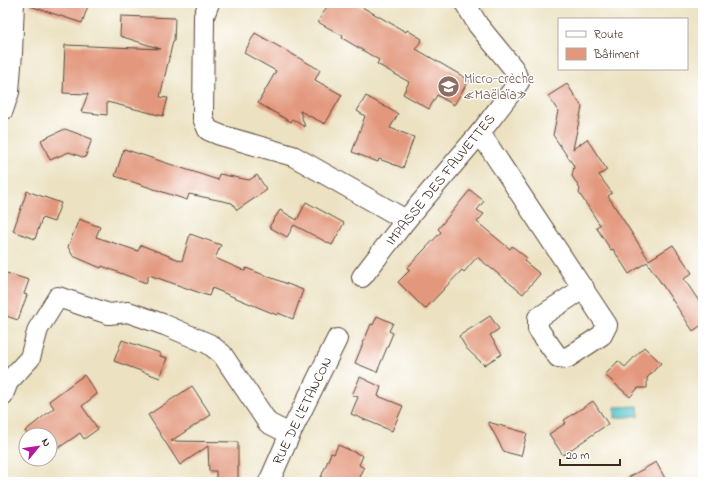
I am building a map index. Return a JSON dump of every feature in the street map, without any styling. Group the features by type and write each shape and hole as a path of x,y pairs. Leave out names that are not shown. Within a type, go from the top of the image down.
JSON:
{"street":[{"path":"3,110 9,92 7,53 14,3"},
{"path":"209,3 204,16 203,118 208,130 220,135 293,156 406,220"},
{"name":"IMPASSE DES FAUVETTES","path":"362,277 406,220 480,133 519,82 514,69 478,25 465,3"},
{"path":"480,133 584,288"},
{"path":"3,395 8,382 30,358 38,329 58,297 109,314 128,312 165,325 209,344 222,354 268,423 290,434"},
{"name":"RUE DE L'ETANCON","path":"268,482 337,339"}],"water":[{"path":"638,406 639,416 615,418 615,407"}],"building":[{"path":"31,3 89,3 82,23 30,6"},
{"path":"329,3 355,3 406,32 407,30 422,39 416,49 469,80 454,105 437,95 429,109 403,94 409,82 377,64 379,60 342,38 343,36 318,22"},
{"path":"121,16 175,18 174,41 160,97 168,98 163,116 107,102 107,115 81,112 88,94 63,93 65,45 161,49 120,36"},
{"path":"255,33 320,70 315,80 342,95 325,124 300,111 305,127 292,119 291,122 258,103 276,71 244,53"},
{"path":"567,84 582,107 573,149 587,139 607,170 599,175 612,193 608,196 649,260 673,245 692,273 684,279 703,307 703,324 693,331 647,262 629,274 613,249 611,250 596,227 600,225 579,193 580,189 572,176 574,166 553,135 558,111 548,96"},
{"path":"366,96 398,114 390,128 414,137 403,168 379,159 378,162 352,152 365,116 357,111"},
{"path":"65,129 92,139 85,158 69,152 50,160 41,140"},
{"path":"124,149 218,180 219,174 249,180 257,175 267,190 237,210 232,203 189,194 187,200 115,176"},
{"path":"470,190 484,201 477,210 484,214 477,222 510,249 512,246 527,258 524,261 540,274 523,294 477,257 464,272 462,270 425,309 398,282 410,270 407,268 441,232 438,229"},
{"path":"27,191 61,203 54,222 42,218 35,239 13,231"},
{"path":"306,202 344,223 332,245 294,225 287,237 269,227 280,210 297,220"},
{"path":"79,219 100,227 96,237 138,251 141,245 182,261 190,234 221,245 215,258 245,271 246,268 303,290 293,319 278,313 277,315 212,288 209,296 149,275 146,283 102,266 101,268 73,256 68,247"},
{"path":"3,272 29,280 24,294 27,295 18,320 3,315"},
{"path":"377,316 393,323 389,331 393,333 377,372 355,363 371,324 373,325"},
{"path":"490,316 499,329 490,335 502,354 484,365 467,349 459,336"},
{"path":"122,340 160,353 160,356 167,358 160,378 114,361"},
{"path":"644,347 661,363 647,378 647,388 638,388 630,397 605,375 618,361 625,367"},
{"path":"84,375 97,394 82,406 98,429 84,439 80,433 58,448 58,427 30,427 54,408 49,401"},
{"path":"360,377 381,387 378,396 403,406 392,431 351,414 358,397 352,395"},
{"path":"192,386 211,415 171,441 238,442 238,482 216,482 216,471 209,471 208,446 180,465 148,415"},
{"path":"593,401 608,424 563,455 549,434 566,423 564,420"},
{"path":"488,422 527,433 521,456 505,452 503,450"},
{"path":"338,445 363,456 359,465 364,468 358,482 319,482 331,453 334,454"},
{"path":"656,462 667,482 620,482"}],"place":[{"name":"Micro-crèche «Maëlaïa»","path":"448,87"}]}
